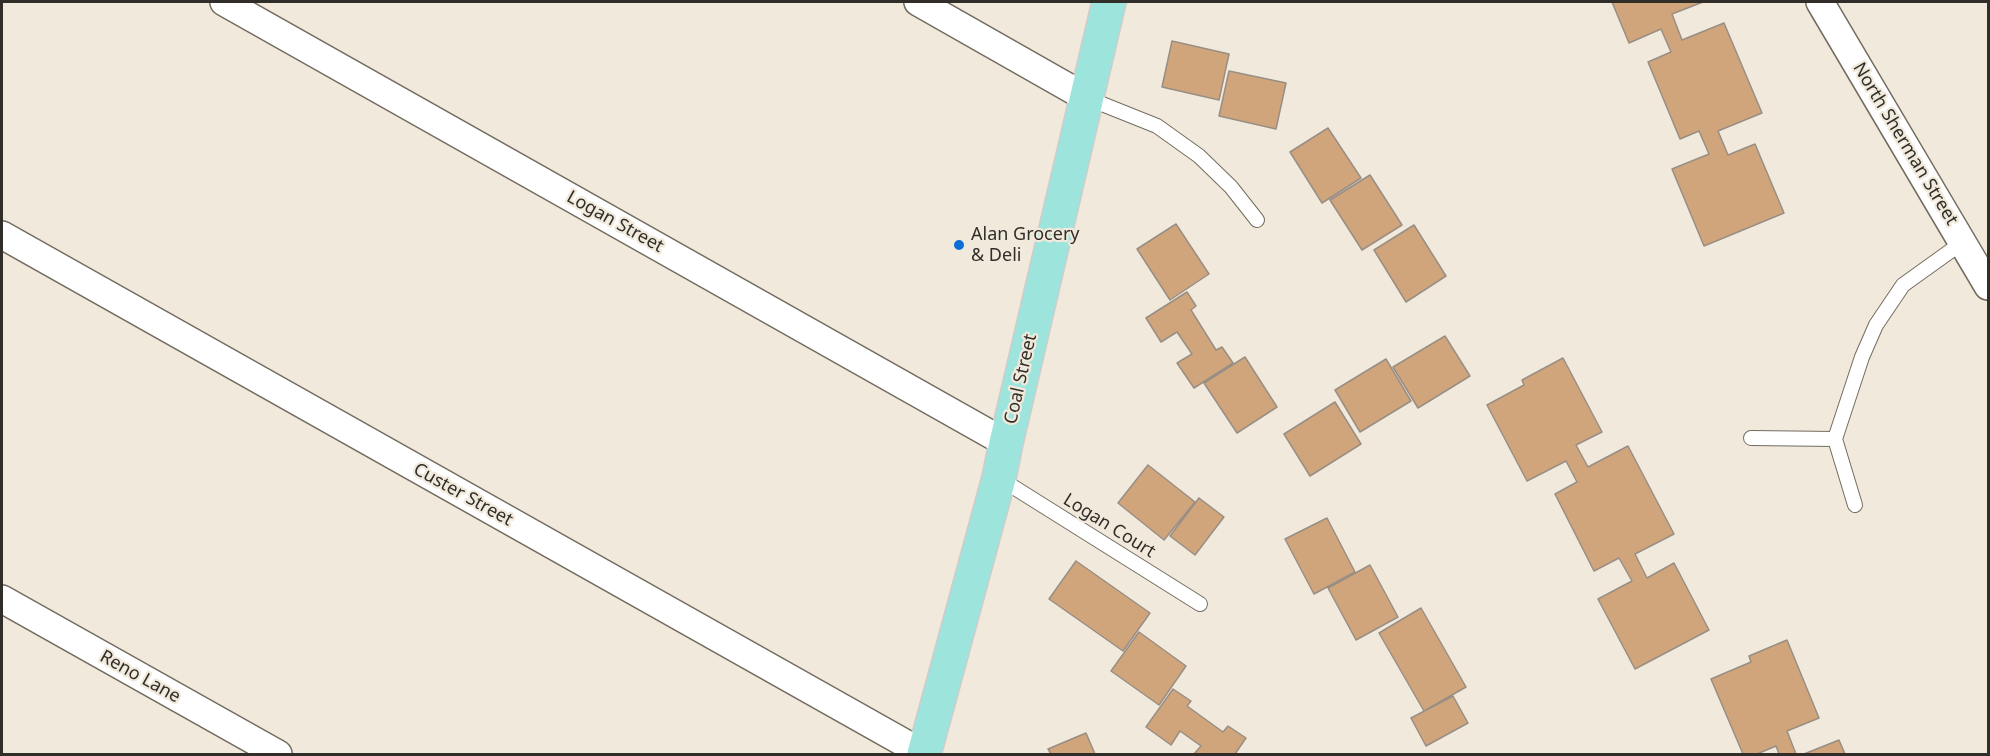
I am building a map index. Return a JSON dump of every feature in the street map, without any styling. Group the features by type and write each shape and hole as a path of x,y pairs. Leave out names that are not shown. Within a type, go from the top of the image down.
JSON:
{"main road":[{"name":"Coal Street","path":"924,754 999,478 1109,2"}],"street":[{"name":"Logan Street","path":"224,2 1006,442"},
{"path":"918,2 1087,98"},
{"name":"North Sherman Street","path":"1820,2 1989,286"},
{"name":"Custer Street","path":"2,235 924,754"},
{"name":"Reno Lane","path":"2,599 278,754"}],"lane":[{"path":"1087,98 1157,126 1198,156 1231,187 1257,220"},
{"path":"1855,505 1834,439 1862,357 1876,325 1903,285 1963,242"},
{"path":"1751,438 1834,439"},
{"name":"Logan Court","path":"999,478 1200,604"}],"building":[{"path":"1612,2 1703,2 1672,14 1682,40 1724,23 1762,113 1718,131 1728,155 1755,144 1784,213 1704,246 1672,169 1709,154 1699,131 1680,139 1648,62 1671,52 1661,29 1629,43"},
{"path":"1172,41 1229,54 1219,100 1162,87"},
{"path":"1229,71 1286,83 1276,129 1219,116"},
{"path":"1328,128 1361,178 1322,203 1290,152"},
{"path":"1370,175 1402,225 1362,250 1330,200"},
{"path":"1176,224 1209,274 1170,300 1137,249"},
{"path":"1414,225 1446,276 1406,302 1374,250"},
{"path":"1187,292 1196,306 1191,310 1216,350 1222,347 1233,363 1194,388 1177,363 1192,354 1177,332 1161,342 1146,318"},
{"path":"1445,336 1470,376 1418,408 1393,367"},
{"path":"1245,357 1277,407 1237,433 1204,383"},
{"path":"1563,358 1602,432 1576,445 1588,467 1628,446 1674,534 1635,554 1647,578 1674,563 1709,630 1635,669 1598,599 1632,581 1619,558 1594,571 1555,494 1577,482 1566,461 1527,481 1487,405 1524,385 1522,380"},
{"path":"1386,359 1411,401 1360,432 1335,390"},
{"path":"1335,402 1361,444 1310,476 1284,434"},
{"path":"1148,465 1195,502 1164,540 1118,503"},
{"path":"1199,498 1224,517 1195,555 1170,536"},
{"path":"1327,518 1355,572 1314,594 1285,539"},
{"path":"1076,561 1150,613 1123,651 1049,599"},
{"path":"1370,565 1398,617 1356,640 1328,588"},
{"path":"1421,608 1466,687 1424,711 1379,633"},
{"path":"1139,632 1186,666 1159,705 1111,671"},
{"path":"1787,640 1819,718 1787,731 1796,754 1779,754 1776,746 1757,754 1743,754 1711,679 1751,662 1749,656"},
{"path":"1173,689 1191,701 1187,706 1223,732 1228,726 1246,738 1235,754 1194,754 1201,746 1180,731 1171,745 1146,727"},
{"path":"1453,696 1468,723 1426,746 1411,718"},
{"path":"1086,733 1095,754 1051,754 1048,749"},
{"path":"1839,740 1845,754 1804,754"}],"place":[{"name":"Alan Grocery & Deli","path":"959,245"}]}
